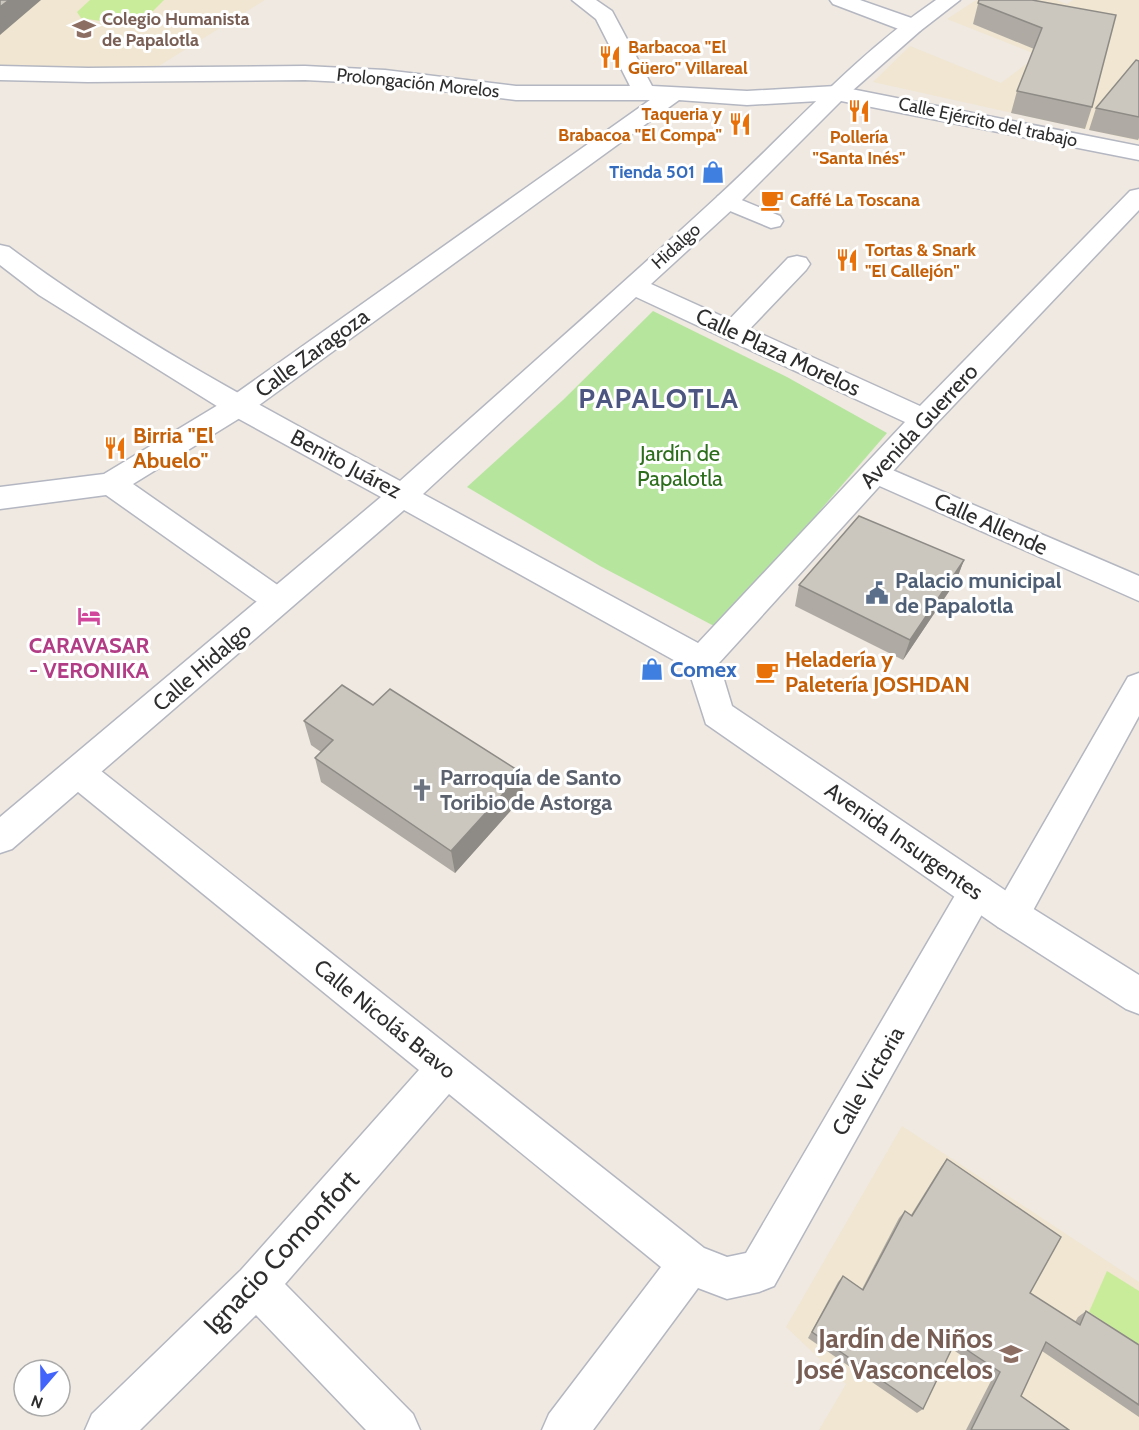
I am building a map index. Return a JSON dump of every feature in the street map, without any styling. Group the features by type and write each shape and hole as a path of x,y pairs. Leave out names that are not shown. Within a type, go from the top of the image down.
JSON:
{"street":[{"path":"582,0 605,15 644,93"},
{"path":"840,0 912,26"},
{"name":"Hidalgo","path":"404,495 727,201 836,93 912,26 950,0"},
{"name":"Prolongación Morelos","path":"0,73 88,75 305,73 385,77 516,93 674,93 747,98 836,93"},
{"name":"Calle Zaragoza","path":"111,484 238,406 674,93"},
{"name":"Calle Ejército del trabajo","path":"836,93 1139,153"},
{"name":"Avenida Guerrero","path":"702,660 924,419 1139,196"},
{"path":"727,201 771,221"},
{"name":"Benito Juárez","path":"0,253 48,289 238,406 702,660"},
{"path":"733,331 797,264"},
{"name":"Calle Plaza Morelos","path":"633,286 924,419"},
{"name":"Calle Allende","path":"876,473 1139,589"},
{"path":"0,498 111,484 278,601"},
{"name":"Calle Hidalgo","path":"0,838 404,495"},
{"name":"Avenida Insurgentes","path":"702,660 718,714 1011,915 1139,996"},
{"path":"1011,915 1139,686"},
{"name":"Calle Nicolás Bravo","path":"79,773 690,1264 727,1278 759,1271"},
{"name":"Calle Victoria","path":"759,1271 977,891"},
{"name":"Ignacio Comonfort","path":"108,1430 256,1285 446,1068"},
{"path":"565,1430 690,1264"},
{"path":"256,1285 397,1430"}],"shaded area":[{"path":"0,0 265,0 154,69 0,67"},
{"path":"976,0 1056,0 1067,4 1073,0 1139,0 1139,141 873,82 910,46 1001,83 1038,55 947,19"},
{"path":"902,1126 1139,1282 1139,1430 819,1430 846,1384 786,1327"}],"green space":[{"path":"90,0 164,0 144,20 133,26 81,18 77,12"},
{"name":"Jardín de Papalotla","path":"653,311 787,377 887,433 811,521 714,626 600,566 467,487 563,400"},
{"path":"1107,1271 1139,1291 1139,1345 1089,1312"}],"building":[{"path":"0,0 9,0 0,7"},
{"path":"979,0 1032,0 1116,15 1092,107 1017,91 1042,28 978,3"},
{"path":"1136,60 1139,61 1139,117 1096,108"},
{"name":"Palacio municipal de Papalotla","path":"859,516 964,560 910,640 799,585"},
{"name":"Parroquía de Santo Toribio de Astorga","path":"342,685 373,705 390,689 522,773 451,851 315,758 333,740 304,721"},
{"path":"947,1159 1061,1237 1030,1293 1080,1325 1086,1311 1139,1345 1139,1405 1046,1342 1021,1396 1069,1430 971,1430 1000,1372 955,1342 923,1409 812,1332 843,1276 863,1290 905,1211 912,1216"}],"place":[{"name":"Colegio Humanista de Papalotla","path":"84,29"},
{"name":"Barbacoa \"El Güero\" Villareal","path":"610,57"},
{"name":"Pollería \"Santa Inés\"","path":"859,111"},
{"name":"Taqueria y Brabacoa \"El Compa\"","path":"740,124"},
{"name":"Tienda 501","path":"713,172"},
{"name":"Caffé La Toscana","path":"772,200"},
{"name":"Tortas & Snark \"El Callejón\"","path":"847,260"},
{"name":"Birria \"El Abuelo\"","path":"115,448"},
{"name":"Palacio municipal de Papalotla","path":"877,593"},
{"name":"CARAVASAR - VERONIKA","path":"89,616"},
{"name":"Comex","path":"652,669"},
{"name":"Heladería y Paletería JOSHDAN","path":"767,672"},
{"name":"Parroquía de Santo Toribio de Astorga","path":"422,790"},
{"name":"Jardín de Niños José Vasconcelos","path":"1011,1354"}],"district":[{"name":"PAPALOTLA","path":"659,398"}]}
